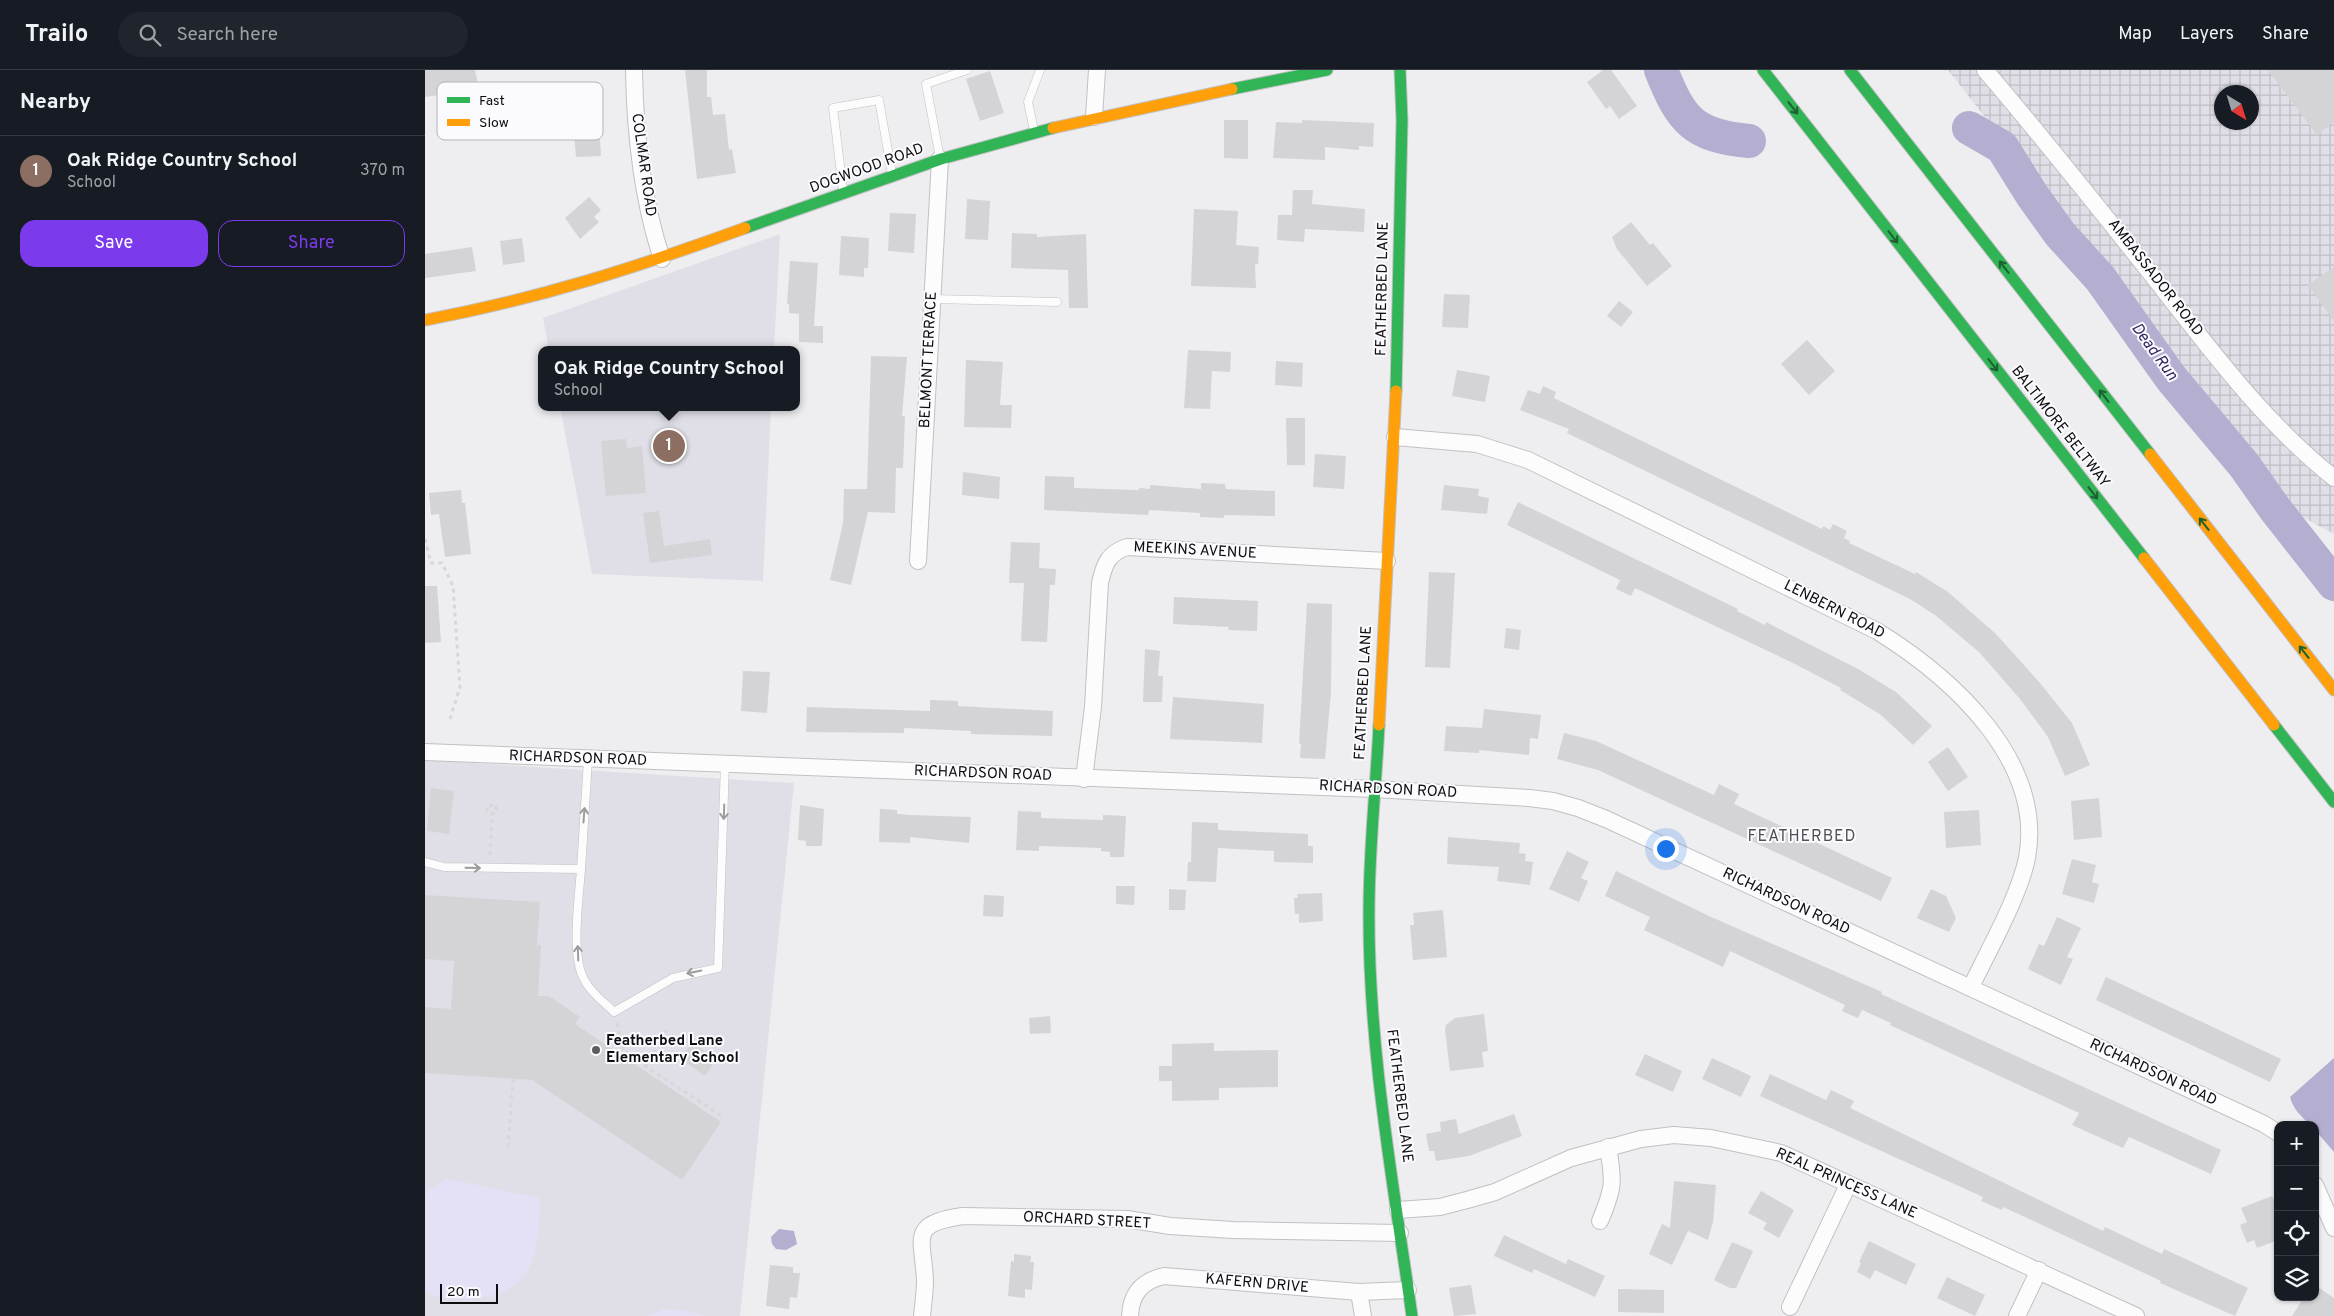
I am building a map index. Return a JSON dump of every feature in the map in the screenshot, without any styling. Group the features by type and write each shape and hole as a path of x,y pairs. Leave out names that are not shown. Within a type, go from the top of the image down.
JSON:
{"main road":[{"name":"DOGWOOD ROAD","path":"425,320 514,303 578,286 662,259 940,159 1035,132 1268,79 1327,70"},
{"name":"FEATHERBED LANE","path":"1400,70 1402,120 1395,437 1374,789 1369,910 1370,965 1377,1051 1412,1316"},
{"name":"BALTIMORE BELTWAY","path":"1763,70 2334,802"},
{"path":"1850,70 2334,690"}],"street":[{"name":"COLMAR ROAD","path":"634,70 635,101 642,167 652,228 662,259"},
{"path":"1095,117 1097,70"},
{"name":"AMBASSADOR ROAD","path":"1985,70 2052,148 2238,384 2295,445 2334,478"},
{"name":"BELMONT TERRACE","path":"918,561 940,159"},
{"name":"LENBERN ROAD","path":"1395,437 1477,444 1528,460 1877,631 1907,649 1937,673 1993,734 2014,768 2023,794 2028,822 2027,858 2016,892 1971,987"},
{"name":"MEEKINS AVENUE","path":"1084,779 1093,707 1100,583 1103,567 1109,557 1127,547 1387,561"},
{"name":"RICHARDSON ROAD","path":"425,752 588,760 725,763 1084,779 1374,789 1553,801 1578,808 1971,987 2264,1124 2274,1130"},
{"name":"REAL PRINCESS LANE","path":"1398,1210 1439,1207 1495,1192 1571,1158 1641,1139 1674,1135 1711,1138 1781,1153 2137,1316"},
{"path":"1600,1221 1612,1194 1613,1176 1608,1147"},
{"path":"1790,1307 1848,1184"},
{"path":"2319,1194 2334,1228"},
{"name":"ORCHARD STREET","path":"922,1316 925,1281 921,1238 925,1229 939,1220 963,1216 1127,1219 1170,1226 1233,1230 1400,1233"},
{"path":"2017,1316 2039,1270"},
{"name":"KAFERN DRIVE","path":"1130,1316 1133,1296 1142,1285 1152,1278 1164,1276 1359,1292 1408,1290"},
{"path":"1359,1292 1363,1316"}],"lane":[{"path":"940,159 926,84 967,70"},
{"path":"1035,132 1028,102 1040,70"},
{"path":"844,194 833,108 879,100 892,176"},
{"path":"932,299 1057,302"},
{"path":"588,760 577,954 579,970 586,984 614,1012 673,978 718,968 725,763"},
{"path":"425,862 444,867 581,869"}],"path":[{"path":"425,539 431,562 442,563 453,586 460,687 450,719"},
{"path":"490,856 492,814"},
{"path":"614,1012 624,1054 632,1053 639,1062 665,1082 703,1107 722,1116"},
{"path":"645,1067 667,1030"},
{"path":"508,1147 513,1079"}],"shaded area":[{"path":"1948,70 2334,70 2334,534 2297,514"},
{"path":"780,234 774,346 548,346 543,318"},
{"path":"561,411 771,411 763,581 592,574"},
{"name":"Featherbed Lane Elementary School","path":"425,760 794,783 740,1316 425,1316"},
{"path":"2334,1058 2334,1152 2319,1135 2319,1121 2306,1121 2293,1105 2290,1097"},
{"path":"447,1179 540,1198 538,1233 531,1264 523,1276 512,1286 497,1294 477,1298 451,1299 425,1291 426,1192"},
{"path":"779,1229 794,1231 797,1244 786,1250 776,1249 772,1244 771,1237"},
{"path":"664,1309 681,1310 704,1316 648,1316"}],"building":[{"path":"425,70 475,70 478,82 437,82 437,95 425,97"},
{"path":"685,70 707,70 707,97 711,97 713,115 725,114 729,150 732,149 736,173 697,179"},
{"path":"1603,70 1611,70 1637,106 1619,119 1610,106 1606,109 1587,82"},
{"path":"2268,70 2334,70 2334,122 2317,135"},
{"path":"990,71 1004,113 980,121 966,79"},
{"path":"1224,120 1248,120 1248,159 1224,158"},
{"path":"1302,120 1374,123 1373,147 1359,146 1359,150 1325,147 1325,160 1273,158 1276,122 1302,123"},
{"path":"575,140 600,140 601,156 576,157"},
{"path":"1293,190 1313,190 1312,204 1365,209 1364,232 1305,229 1304,242 1277,240 1278,215 1292,215"},
{"path":"589,197 601,210 594,217 599,222 580,239 565,218"},
{"path":"967,199 990,201 988,240 965,239"},
{"path":"1194,209 1238,211 1236,245 1259,247 1258,264 1255,264 1256,288 1191,286"},
{"path":"890,213 916,214 914,253 888,251"},
{"path":"1631,222 1650,245 1653,243 1672,266 1647,286 1617,249 1612,237"},
{"path":"1012,233 1037,234 1037,237 1086,234 1088,308 1069,308 1068,270 1011,268"},
{"path":"841,236 869,238 868,268 864,268 864,277 839,275"},
{"path":"522,238 525,262 503,265 500,241"},
{"path":"472,247 476,271 425,278 425,254"},
{"path":"790,261 818,263 814,326 823,326 823,343 799,342 799,314 789,313 789,304 787,304"},
{"path":"2334,267 2334,321 2308,285"},
{"path":"1444,294 1470,295 1468,328 1442,327"},
{"path":"1619,301 1633,312 1621,327 1607,316"},
{"path":"1807,340 1835,371 1809,395 1781,364"},
{"path":"1188,350 1231,352 1230,372 1212,371 1210,409 1184,408"},
{"path":"871,356 907,357 902,416 905,416 903,468 896,468 895,513 868,512 851,585 830,580 843,523 844,489 867,489"},
{"path":"966,360 1003,362 1000,405 1012,405 1011,428 964,427"},
{"path":"1276,361 1303,363 1302,387 1275,385"},
{"path":"1457,370 1490,376 1485,402 1452,396"},
{"path":"1543,386 1556,392 1554,398 1822,529 1823,526 1830,530 1833,524 1847,531 1844,538 1850,541 1849,543 1915,574 1916,572 1948,592 1996,634 2040,683 2072,723 2090,765 2065,776 2048,737 2020,699 1979,652 1935,615 1910,599 1567,433 1569,429 1520,410 1528,390 1540,394"},
{"path":"1286,418 1305,418 1305,465 1287,465"},
{"path":"626,439 627,448 642,446 646,493 606,496 601,441"},
{"path":"1315,454 1346,456 1344,489 1313,487"},
{"path":"963,472 1000,477 999,499 962,495"},
{"path":"1045,476 1074,477 1074,488 1139,490 1139,488 1150,489 1150,485 1201,489 1201,483 1225,484 1226,489 1275,491 1275,516 1224,515 1224,518 1200,517 1200,513 1149,510 1148,515 1044,510"},
{"path":"1444,485 1479,489 1478,496 1489,498 1487,514 1441,510"},
{"path":"461,490 462,503 465,503 471,554 445,557 439,514 431,515 429,493"},
{"path":"1518,502 1738,609 1737,611 1765,625 1766,622 1858,669 1896,692 1932,726 1913,745 1881,715 1840,690 1841,688 1793,663 1635,588 1631,596 1616,589 1620,580 1507,525"},
{"path":"659,511 664,546 710,539 712,555 650,563 643,513"},
{"path":"1011,542 1040,543 1039,568 1056,569 1055,585 1050,585 1047,642 1021,641 1024,583 1009,583"},
{"path":"1429,572 1455,573 1450,668 1425,667"},
{"path":"425,586 437,586 441,642 425,643"},
{"path":"1174,597 1258,601 1257,631 1228,630 1229,627 1173,624"},
{"path":"1307,603 1332,604 1331,692 1325,759 1300,758 1301,744 1299,744"},
{"path":"1506,628 1521,630 1519,650 1504,648"},
{"path":"1145,649 1160,651 1158,676 1163,676 1162,702 1143,702"},
{"path":"743,671 770,672 767,713 741,711"},
{"path":"1173,697 1264,704 1262,743 1170,739"},
{"path":"930,700 958,701 958,706 1053,711 1052,736 971,734 971,731 904,728 904,733 806,732 807,707 930,711"},
{"path":"1484,709 1541,715 1538,739 1530,738 1529,755 1479,750 1479,753 1444,751 1446,726 1482,728"},
{"path":"1564,733 1596,741 1714,795 1719,784 1739,794 1734,804 1892,878 1881,901 1598,770 1557,759"},
{"path":"1948,747 1968,777 1948,791 1928,762"},
{"path":"431,788 454,791 449,834 427,831"},
{"path":"2099,798 2102,837 2074,840 2071,801"},
{"path":"800,805 824,809 822,846 806,846 806,841 798,840"},
{"path":"880,809 897,810 897,814 971,817 969,843 910,837 910,843 879,842"},
{"path":"1979,810 1981,845 1946,848 1944,812"},
{"path":"1018,811 1041,812 1041,818 1103,820 1103,815 1126,816 1124,857 1110,857 1110,852 1101,851 1101,848 1039,846 1039,851 1016,850"},
{"path":"1192,822 1218,823 1218,830 1308,834 1308,846 1313,846 1313,863 1274,862 1274,851 1218,848 1216,882 1187,881 1188,862 1191,862"},
{"path":"1448,837 1520,843 1519,853 1526,854 1525,861 1533,862 1530,885 1497,881 1499,867 1447,864"},
{"path":"1567,851 1589,862 1581,878 1588,881 1579,902 1549,889"},
{"path":"2072,859 2096,865 2092,882 2099,884 2094,903 2062,894"},
{"path":"1616,871 1709,916 1882,992 1881,994 2221,1150 2211,1174 2129,1137 2123,1148 2072,1125 2079,1113 1890,1025 1891,1023 1862,1010 1858,1018 1842,1011 1845,1005 1730,951 1723,967 1644,930 1650,917 1605,896"},
{"path":"1116,886 1135,886 1134,905 1116,904"},
{"path":"1169,889 1186,890 1185,910 1169,910"},
{"path":"1931,889 1946,896 1956,918 1949,932 1917,918"},
{"path":"1322,893 1323,921 1299,923 1299,914 1295,914 1294,898 1298,898 1297,894"},
{"path":"425,895 540,902 537,945 541,945 538,996 549,996 580,1017 575,1024 721,1122 682,1180 532,1080 425,1073 425,1007 451,1009 454,961 425,959"},
{"path":"984,895 1004,896 1003,917 983,916"},
{"path":"1443,910 1447,957 1413,960 1410,925 1414,925 1413,913"},
{"path":"2057,917 2081,928 2067,957 2073,959 2061,985 2028,969 2039,944 2044,946"},
{"path":"2106,977 2281,1059 2270,1082 2096,1000"},
{"path":"1484,1014 1488,1051 1482,1052 1484,1067 1450,1071 1446,1025 1455,1018"},
{"path":"1050,1016 1051,1033 1030,1034 1029,1018"},
{"path":"692,1042 716,1059 705,1076 681,1059"},
{"path":"1214,1043 1214,1051 1278,1050 1278,1087 1219,1088 1219,1100 1172,1101 1172,1081 1159,1081 1159,1066 1172,1066 1172,1044"},
{"path":"1645,1054 1682,1071 1673,1092 1635,1075"},
{"path":"1712,1058 1751,1076 1741,1097 1702,1079"},
{"path":"1770,1074 1826,1100 1831,1090 1854,1101 1850,1108 2103,1231 2105,1227 2162,1254 2164,1249 2248,1288 2235,1316 2160,1283 2161,1281 2003,1207 2002,1210 1981,1201 1983,1197 1760,1096"},
{"path":"1514,1114 1522,1136 1469,1156 1436,1161 1434,1151 1429,1151 1426,1134 1441,1131 1440,1122 1456,1119 1459,1134"},
{"path":"1674,1181 1716,1185 1713,1222 1708,1240 1688,1231 1672,1265 1649,1254 1662,1224 1670,1228"},
{"path":"1761,1191 1794,1210 1779,1238 1763,1229 1767,1223 1748,1213"},
{"path":"2272,1196 2274,1200 2274,1242 2257,1248 2254,1240 2247,1243 2240,1225 2247,1222 2241,1208"},
{"path":"1504,1235 1566,1264 1568,1259 1605,1276 1595,1297 1534,1269 1532,1273 1494,1256"},
{"path":"1869,1241 1916,1264 1906,1285 1875,1270 1870,1279 1857,1272 1861,1263 1859,1262"},
{"path":"1732,1242 1753,1251 1736,1288 1730,1288 1714,1280"},
{"path":"1014,1254 1031,1256 1030,1262 1034,1262 1032,1290 1025,1289 1025,1298 1008,1296 1011,1261 1014,1262"},
{"path":"770,1265 793,1267 793,1273 800,1273 797,1298 790,1297 789,1309 766,1306"},
{"path":"1947,1277 1985,1295 1975,1316 1937,1298"},
{"path":"1471,1285 1476,1314 1454,1316 1449,1288"},
{"path":"2319,1288 2334,1298 2334,1316 2292,1316 2301,1301 2319,1301"},
{"path":"1618,1289 1664,1290 1664,1313 1618,1312"}],"waterway":[{"name":"Dead Run","path":"1661,70 1675,101 1691,122 1702,130 1714,135 1749,141"},
{"name":"Dead Run","path":"1969,128 2002,147 2032,195 2060,234 2100,278 2171,378 2244,465 2275,509 2334,584"}],"traffic: fast":[{"path":"1232,89 1327,70"},
{"path":"1396,391 1402,120 1400,70"},
{"path":"1763,70 2144,558"},
{"path":"1850,70 2150,454"},
{"path":"745,228 941,159 1053,128"},
{"path":"1379,725 1369,887 1370,961 1377,1063 1383,1114 1412,1316"},
{"path":"2274,725 2334,802"}],"traffic: slow":[{"path":"1053,128 1232,89"},
{"path":"425,320 467,312 587,281 745,228"},
{"path":"1379,725 1396,391"},
{"path":"2150,454 2334,690"},
{"path":"2144,558 2274,725"}],"place":[{"name":"Oak Ridge Country School","path":"669,446"},
{"name":"Featherbed Lane Elementary School","path":"596,1050"}],"district":[{"name":"FEATHERBED","path":"1802,837"}]}
